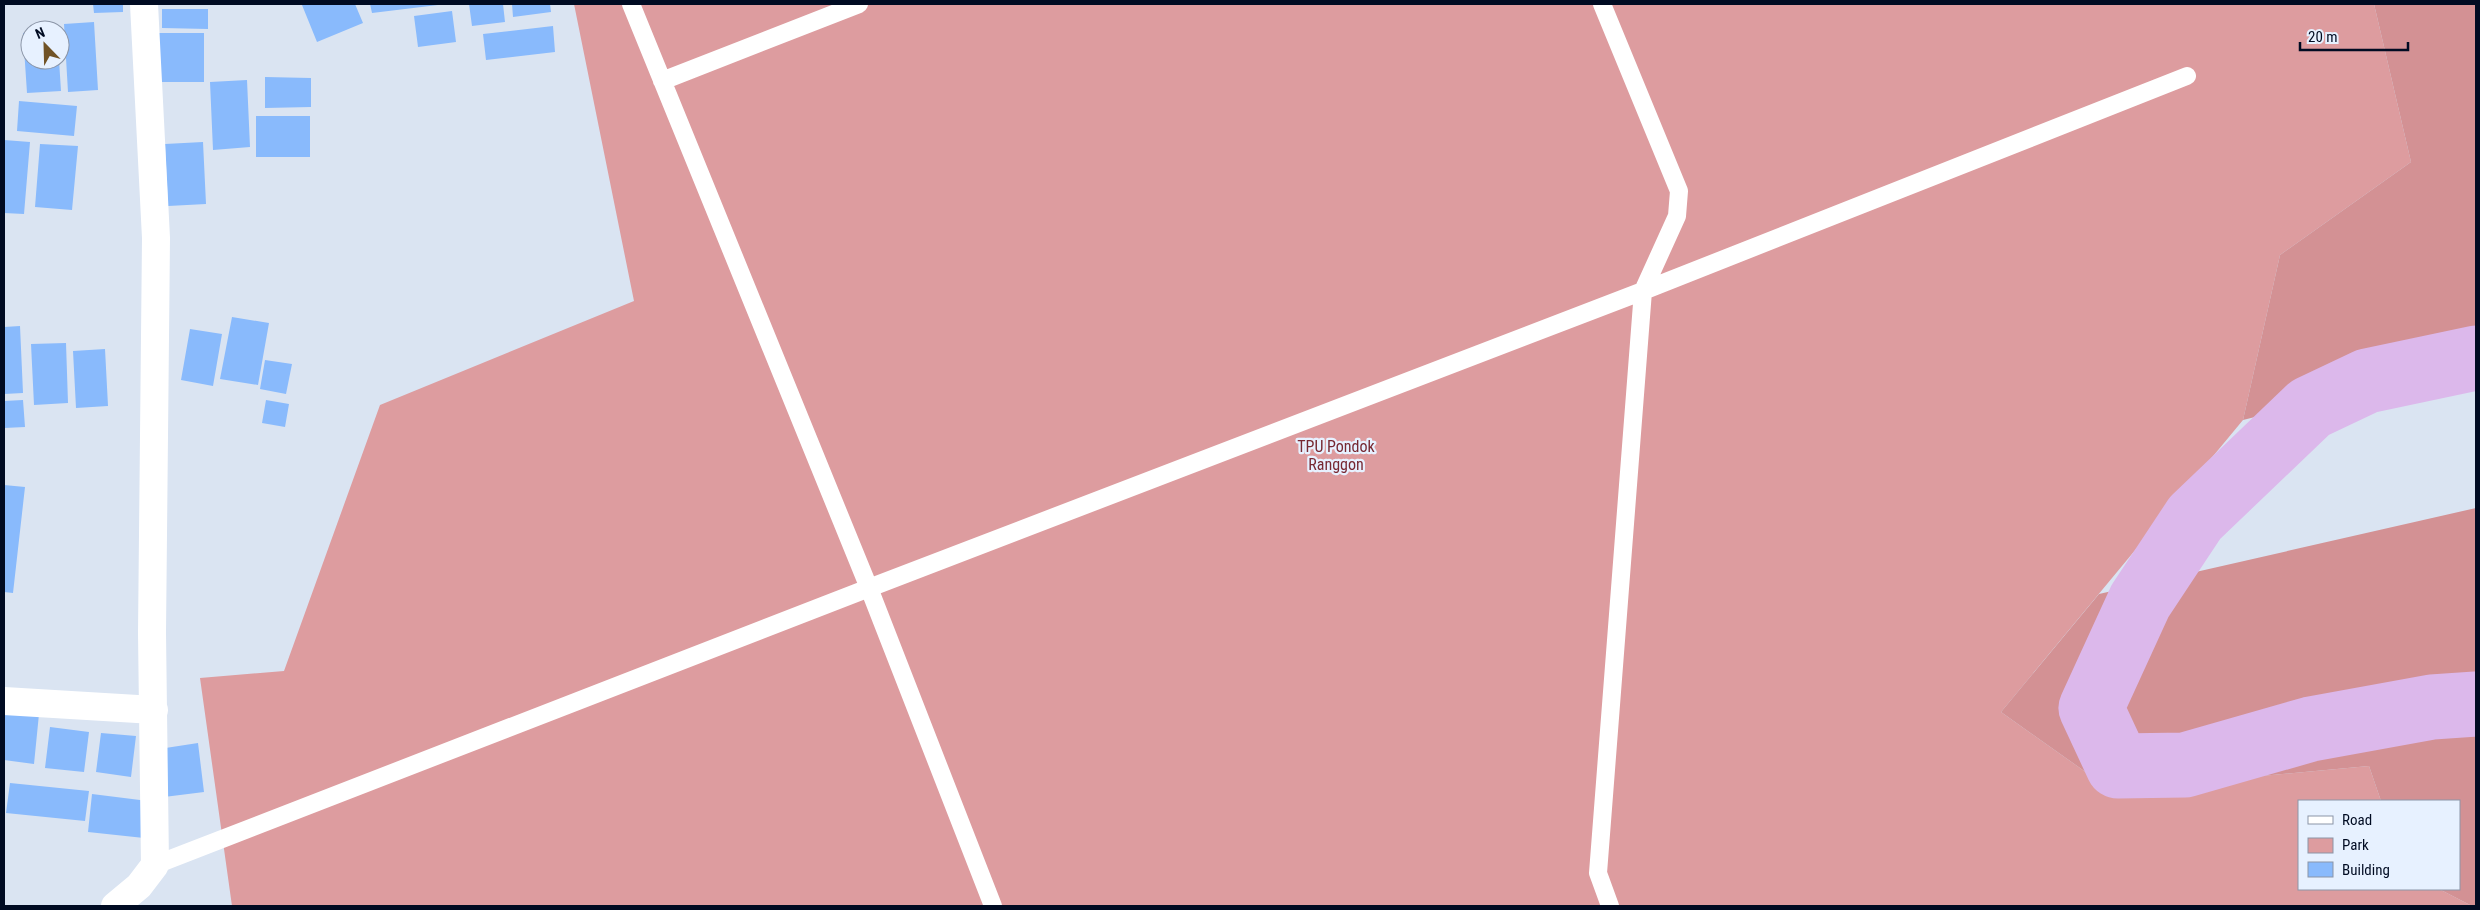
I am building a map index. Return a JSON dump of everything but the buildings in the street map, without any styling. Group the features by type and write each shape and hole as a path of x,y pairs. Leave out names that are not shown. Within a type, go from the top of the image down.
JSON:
{"street":[{"path":"115,906 139,886 155,865 152,633 156,238 144,4"},
{"path":"4,701 154,710"}],"lane":[{"path":"632,4 869,588 993,906"},
{"path":"662,81 859,4"},
{"path":"1602,4 1679,191 1677,216 1644,291 1598,874 1610,906"},
{"path":"155,865 869,588 1644,291 2187,76"}],"green space":[{"name":"TPU Pondok Ranggon","path":"574,4 2374,4 2411,162 2280,255 2243,420 2001,712 2111,790 2369,766 2381,800 2298,800 2298,890 2441,890 2472,906 232,906 200,678 284,671 380,405 634,301"}],"shaded area":[{"path":"2374,4 2476,4 2476,362 2243,420 2280,255 2411,162"},
{"path":"2476,508 2476,906 2472,906 2441,890 2460,890 2460,800 2381,800 2369,766 2111,790 2001,712 2099,594"}],"waterway":[{"path":"2476,358 2367,381 2310,408 2195,518 2140,601 2091,708 2118,766 2185,765 2311,729 2432,707 2476,704"}]}
